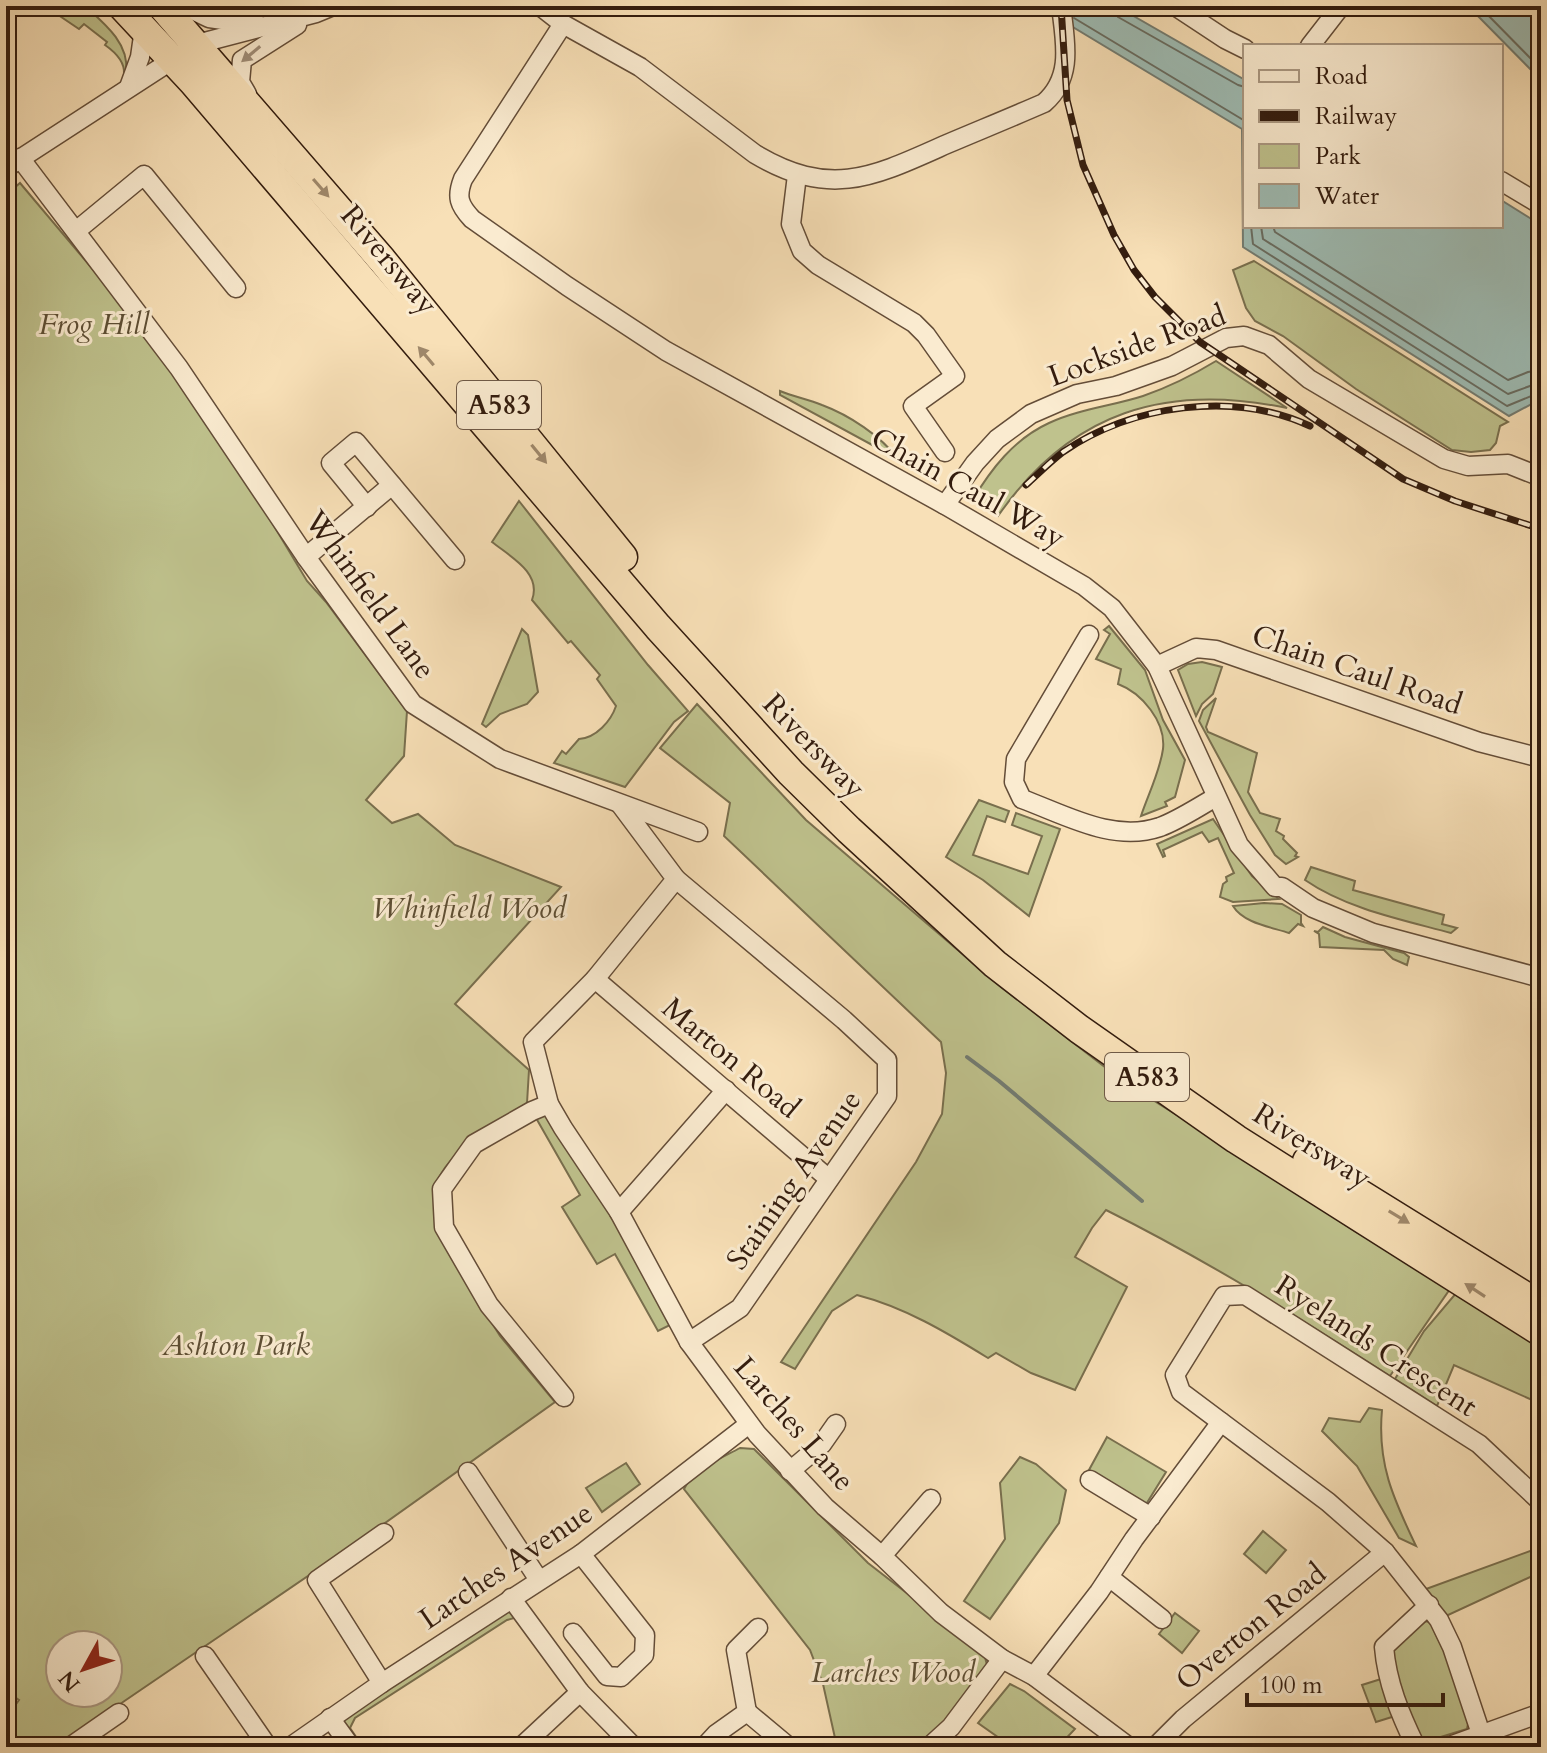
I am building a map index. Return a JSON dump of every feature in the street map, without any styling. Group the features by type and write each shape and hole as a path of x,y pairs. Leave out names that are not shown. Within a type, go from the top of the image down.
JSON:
{"highway":[{"name":"A583","path":"122,6 144,17 184,52"},
{"name":"A583","path":"162,6 184,52"},
{"name":"Riversway","path":"184,52 265,123 382,260 633,570 730,682 806,762 949,900 1055,990 1236,1117 1541,1306"},
{"name":"Riversway","path":"184,52 294,201 734,713 849,830 995,964 1079,1029 1236,1139 1541,1332"}],"street":[{"path":"184,6 209,18 265,26"},
{"path":"540,6 563,24 640,67 755,154 797,175 840,180 875,174 1044,103 1054,94 1064,74 1061,6"},
{"path":"1312,44 1341,6"},
{"path":"13,163 184,52 325,9"},
{"path":"265,123 240,82 242,60 325,9"},
{"path":"1186,9 1243,48"},
{"path":"129,87 140,57 144,17"},
{"name":"Chain Caul Way","path":"563,24 463,179 457,193 461,207 472,219 666,351 945,505 1084,586 1112,608 1157,666 1239,845 1275,887 1282,887 1313,908 1373,933 1541,978"},
{"name":"Whinfield Lane","path":"13,163 76,231 179,368 306,557 413,704 500,759 698,832"},
{"path":"76,231 144,175 236,288"},
{"path":"797,175 791,224 802,251 818,265 914,323 955,376 913,406 945,452"},
{"path":"1503,182 1541,205"},
{"name":"Lockside Road","path":"945,505 990,447 1031,414 1077,394 1116,386 1159,371 1226,338 1244,336 1269,345 1309,379 1444,459 1468,466 1508,464 1541,477"},
{"path":"367,507 331,463 356,442 455,560"},
{"path":"306,557 392,485"},
{"path":"1089,635 1016,759 1014,782 1022,799 1110,831 1133,833 1162,826 1216,797"},
{"name":"Chain Caul Road","path":"1157,666 1196,648 1216,650 1479,742 1541,758"},
{"path":"595,979 676,879 620,804"},
{"name":"Staining Avenue","path":"676,879 887,1060 887,1096 740,1308 689,1342"},
{"name":"Larches Lane","path":"595,979 533,1042 549,1104 619,1212 689,1342 749,1424 825,1507 941,1613 1002,1659 1034,1676 1129,1747"},
{"name":"Marton Road","path":"595,979 829,1179"},
{"path":"619,1212 726,1090"},
{"path":"549,1104 474,1144 442,1189 444,1227 489,1305 564,1397"},
{"name":"Ryelands Crescent","path":"1221,1422 1181,1392 1175,1375 1224,1296 1245,1295 1479,1444 1541,1502"},
{"path":"1034,1676 1221,1422 1328,1502 1385,1552 1429,1605 1452,1647 1481,1734"},
{"name":"Larches Avenue","path":"290,1747 382,1683 581,1554 749,1424"},
{"path":"790,1471 822,1444 836,1424"},
{"path":"468,1472 539,1580"},
{"path":"1090,1480 1151,1517"},
{"path":"882,1556 931,1499"},
{"path":"382,1683 317,1580 384,1533"},
{"name":"Overton Road","path":"1155,1747 1183,1719 1385,1552"},
{"path":"573,1633 607,1676 621,1677 644,1655 645,1635 581,1554"},
{"path":"1109,1577 1162,1619"},
{"path":"511,1598 580,1692 634,1747"},
{"path":"1416,1747 1386,1673 1384,1647 1429,1605"},
{"path":"758,1628 736,1650 747,1712 789,1747"},
{"path":"564,1669 586,1651"},
{"path":"205,1656 268,1747"},
{"path":"929,1747 951,1727 1002,1659"},
{"path":"521,1747 580,1692"},
{"path":"704,1747 716,1734 747,1712"},
{"path":"70,1747 119,1713"},
{"path":"1447,1747 1541,1713"},
{"path":"330,1718 351,1747"}],"green space":[{"path":"45,6 85,6 120,43 126,72 124,74 119,58 105,45 107,42 84,24 79,29"},
{"name":"Ashton Park","path":"20,183 187,381 307,581 407,711 404,756 366,800 392,823 418,814 455,845 561,887 455,1004 529,1070 527,1103 464,1148 443,1171 434,1187 484,1310 500,1336 555,1402 371,1533 124,1701 124,1629 44,1629 44,1709 114,1709 63,1747 6,1747 6,1718 19,1700 6,1691 6,195"},
{"path":"1254,261 1508,422 1500,426 1496,443 1490,450 1452,450 1356,389 1283,336 1255,321 1246,308 1233,270"},
{"path":"1216,361 1287,408 1243,401 1201,400 1162,404 1124,413 1090,429 1057,451 1026,480 998,516 972,501 1004,456 1036,430 1072,414 1153,392"},
{"path":"780,391 843,414 874,434 898,459 780,395"},
{"path":"519,501 688,711 674,722 625,787 554,763 562,751 566,754 579,739 591,736 602,728 616,706 597,679 600,675 532,600 533,582 523,566 492,542"},
{"path":"1109,626 1145,670 1163,720 1185,760 1175,797 1165,802 1167,806 1141,816 1159,766 1163,739 1156,719 1144,701 1118,684 1121,669 1096,659 1110,634 1104,630"},
{"path":"522,629 528,635 538,692 527,704 500,714 486,727 482,724"},
{"path":"1202,662 1222,667 1213,694 1202,704 1196,716 1178,670 1188,664"},
{"path":"1216,698 1206,727 1208,732 1257,753 1248,792 1260,813 1280,819 1276,831 1284,836 1283,839 1298,857 1286,864 1275,855 1250,815 1199,721 1203,710"},
{"path":"697,704 806,820 1001,987 1119,1078 1356,1232 1452,1286 1390,1376 1250,1289 1106,1210 1075,1257 1127,1287 1075,1390 1031,1373 996,1353 988,1358 908,1313 857,1295 832,1311 795,1369 781,1362 916,1162 942,1114 946,1073 941,1042 724,836 730,803 660,748"},
{"path":"979,800 1009,811 1005,822 987,816 973,855 1028,874 1042,836 1012,825 1016,813 1060,829 1029,916 983,880 946,857"},
{"path":"1213,819 1252,876 1279,899 1233,902 1220,897 1226,877 1234,873 1218,838 1209,842 1202,832 1163,850 1163,857 1157,844"},
{"path":"1311,867 1355,881 1353,890 1444,915 1442,924 1457,928 1451,933 1339,899 1305,880"},
{"path":"1282,904 1301,915 1303,926 1298,924 1289,933 1243,917 1233,906"},
{"path":"1323,927 1345,937 1404,953 1409,957 1407,965 1393,959 1384,950 1320,947 1319,934 1314,931 1318,932"},
{"path":"549,1104 680,1320 658,1331 615,1254 597,1264 562,1207 580,1195 532,1111"},
{"path":"1457,1292 1541,1344 1541,1404 1454,1365 1437,1406 1395,1379 1424,1331"},
{"path":"1369,1408 1382,1410 1382,1447 1388,1480 1416,1546 1399,1538 1357,1466 1322,1431 1329,1418 1360,1422"},
{"path":"1107,1437 1166,1472 1145,1506 1089,1470"},
{"name":"Larches Wood","path":"740,1448 754,1449 868,1563 984,1653 987,1665 948,1720 919,1747 837,1747 823,1684 810,1650 684,1489 701,1470"},
{"path":"1020,1457 1036,1464 1066,1490 1059,1523 990,1619 964,1601 1005,1539 1000,1483"},
{"path":"626,1463 640,1484 602,1512 586,1488"},
{"path":"1263,1531 1286,1550 1266,1573 1244,1554"},
{"path":"1541,1547 1541,1572 1446,1616 1426,1589"},
{"path":"511,1598 525,1615 507,1620 355,1718 350,1728 363,1747 351,1747 330,1718"},
{"path":"1175,1613 1199,1631 1182,1653 1159,1634"},
{"path":"1418,1620 1430,1622 1454,1672 1468,1724 1467,1729 1421,1743 1402,1708 1390,1645"},
{"path":"1381,1679 1395,1716 1376,1722 1362,1685"},
{"path":"1010,1684 1075,1729 1058,1747 1012,1747 978,1723"}],"water":[{"path":"1038,6 1116,6 1243,79 1243,228 1503,228 1503,201 1541,225 1541,399 1509,416 1243,247 1242,129"},
{"path":"1468,6 1541,6 1541,80"}],"waterway":[{"path":"967,1057 1142,1201"}],"railway":[{"path":"1061,6 1067,100 1083,165 1114,235 1134,270 1155,297 1200,342 1403,479 1455,501 1541,529"},
{"path":"1026,485 1063,452 1090,436 1151,414 1216,406 1249,408 1310,426"}],"park label":[{"name":"Frog Hill","path":"94,324"},
{"name":"Whinfield Wood","path":"469,908"}]}
